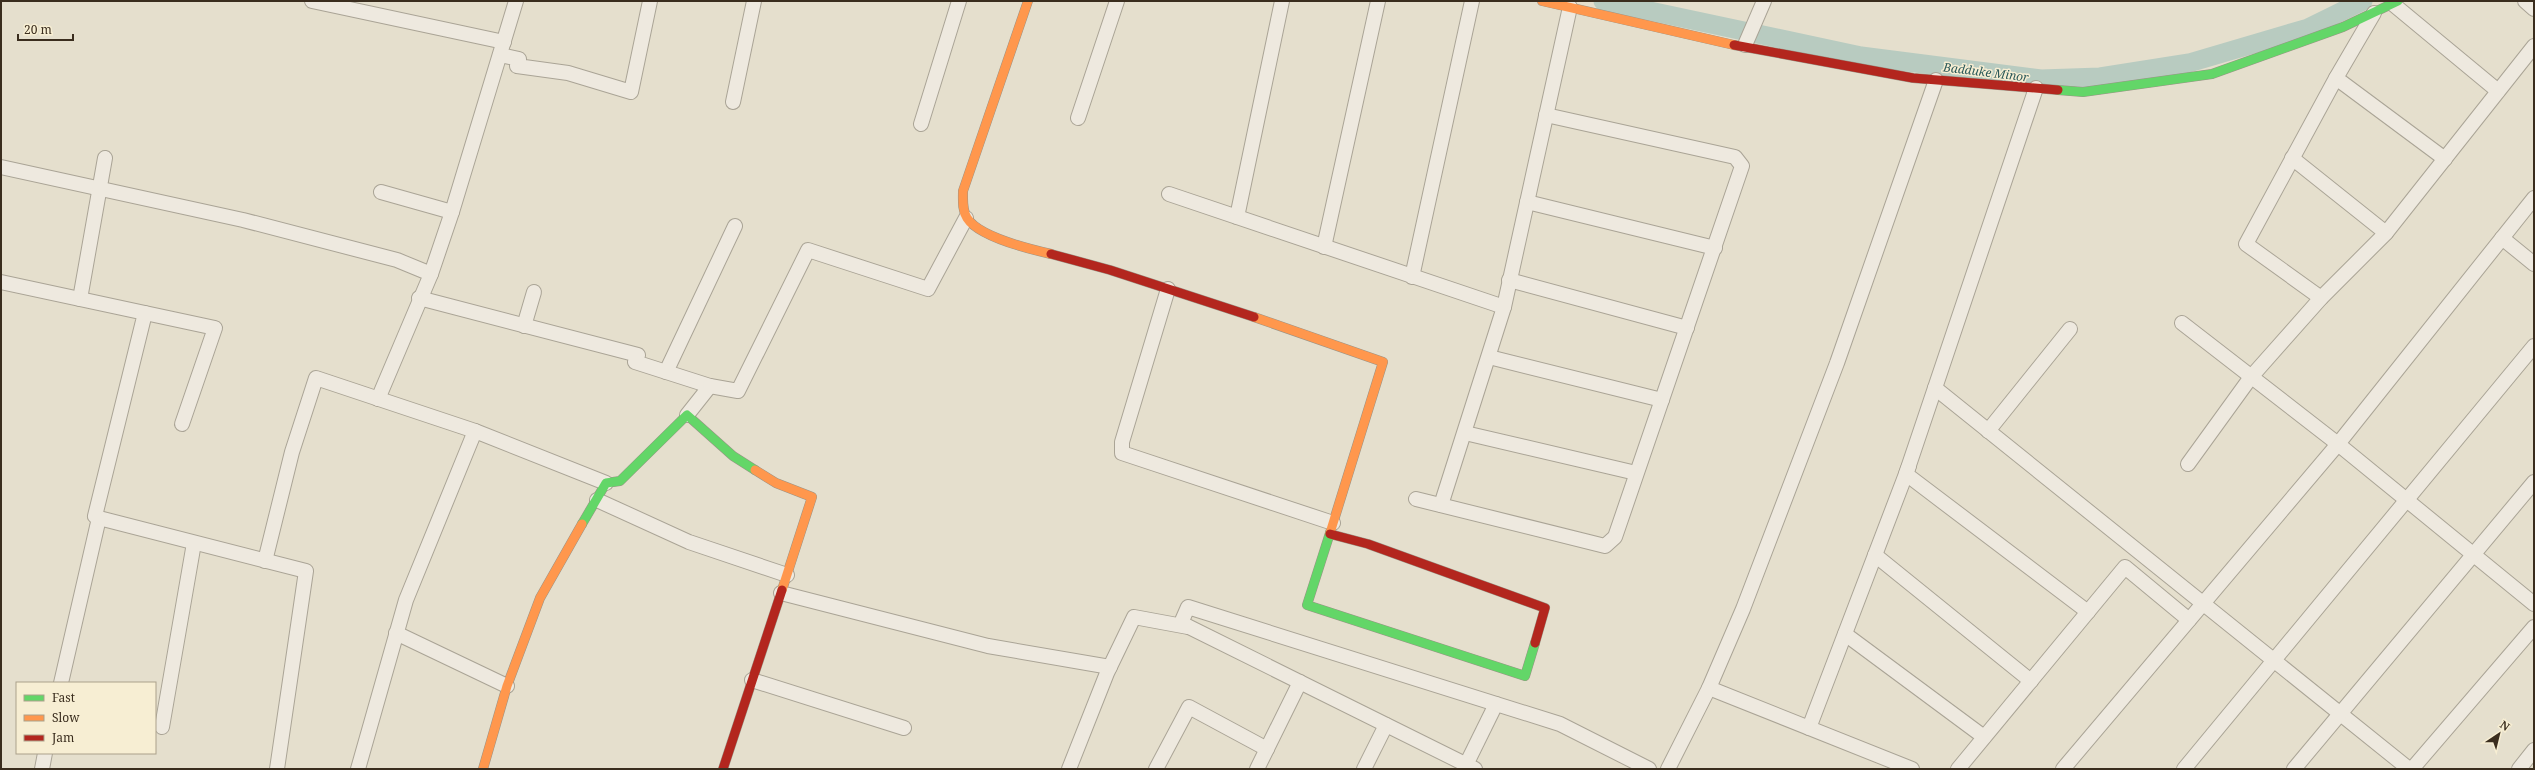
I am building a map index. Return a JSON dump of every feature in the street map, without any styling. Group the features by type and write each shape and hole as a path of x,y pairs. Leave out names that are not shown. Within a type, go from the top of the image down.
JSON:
{"street":[{"path":"312,1 502,48 519,59 517,66 568,73 631,92 650,1"},
{"path":"378,399 419,298 431,274 452,212 516,1"},
{"path":"733,102 754,1"},
{"path":"921,124 959,1"},
{"path":"1028,1 962,191 962,206 966,218 979,229 1009,241 1168,289 1384,362 1332,529 1307,605 1525,676 1545,608 1368,544 1332,529 1149,464 1122,452 1122,442 1168,289"},
{"path":"1078,118 1117,1"},
{"path":"1237,217 1282,1"},
{"path":"1324,247 1378,1"},
{"path":"1412,277 1472,1"},
{"path":"1542,1 1744,46 1913,78 2083,92 2212,74 2343,27 2396,2 2498,91"},
{"path":"1744,46 1764,1"},
{"path":"2525,1 2534,9"},
{"path":"1441,505 1504,307 1570,7"},
{"path":"2321,298 2246,244 2336,78 2374,13"},
{"path":"2188,464 2251,377 2321,298 2386,233 2534,46"},
{"path":"2336,78 2445,159"},
{"path":"1668,769 1709,688 1743,609 1837,363 1936,80"},
{"path":"2036,88 1906,474 2088,612"},
{"path":"1416,499 1605,546 1615,536 1715,248 1742,166 1735,157 1546,115"},
{"path":"80,299 105,158"},
{"path":"2292,158 2386,233"},
{"path":"1,167 100,190 243,220 397,260 431,274"},
{"path":"381,192 452,212"},
{"path":"1169,194 1504,307"},
{"path":"2063,769 2338,444 2534,198"},
{"path":"1527,202 1715,248"},
{"path":"419,298 638,355 635,362 710,386 738,391 808,250 928,289 966,218"},
{"path":"666,372 735,226"},
{"path":"2502,238 2534,264"},
{"path":"1510,280 1687,328"},
{"path":"1,282 215,328 182,424"},
{"path":"524,326 534,292"},
{"path":"145,313 95,516 306,571 277,769"},
{"path":"2182,323 2338,444 2534,604"},
{"path":"1988,431 2070,329"},
{"path":"2184,769 2534,346"},
{"path":"1489,357 1662,400"},
{"path":"265,561 292,452 316,378 475,431 606,483 620,481 687,415 710,386"},
{"path":"1935,388 2411,769 2534,628"},
{"path":"687,415 733,456 776,483 812,497 723,769"},
{"path":"358,769 406,600 475,431"},
{"path":"1465,433 1636,473"},
{"path":"1809,728 1909,466"},
{"path":"2294,769 2340,711 2474,555 2534,482"},
{"path":"484,769 507,686 540,598 606,483"},
{"path":"597,500 689,542 786,575"},
{"path":"61,682 99,518"},
{"path":"162,727 194,543"},
{"path":"1875,555 2031,681"},
{"path":"1958,769 2125,567 2189,620"},
{"path":"781,593 988,646 1110,667"},
{"path":"1496,704 1469,768 1181,623 1188,607 1560,724 1650,769"},
{"path":"1069,769 1110,667 1134,617 1188,627"},
{"path":"396,633 507,686"},
{"path":"1845,634 1984,737"},
{"path":"752,680 904,728"},
{"path":"1257,769 1300,682"},
{"path":"1709,688 1912,769"},
{"path":"1156,769 1189,707 1267,749"},
{"path":"1364,769 1386,725"},
{"path":"2519,769 2534,750"},
{"path":"42,769 45,754"}],"waterway":[{"name":"Badduke Minor","path":"1603,1 1861,56 2041,79 2100,77 2189,63 2308,28 2363,1"}],"traffic: fast":[{"path":"2058,90 2083,92 2212,74 2343,27 2398,1"},
{"path":"582,524 606,483 620,481 687,415 733,456 755,470"},
{"path":"1330,533 1307,605 1525,676 1535,643"}],"traffic: slow":[{"path":"1028,1 963,191 963,205 967,218 973,225 982,231 1005,241 1051,254"},
{"path":"1542,1 1734,45"},
{"path":"1254,317 1383,362 1330,533"},
{"path":"755,470 776,483 812,497 782,590"},
{"path":"483,769 507,686 540,598 582,524"}],"traffic: jam":[{"path":"1734,45 1913,78 2058,90"},
{"path":"1051,254 1110,270 1254,317"},
{"path":"1330,534 1368,544 1545,608 1535,643"},
{"path":"723,769 782,590"}]}
